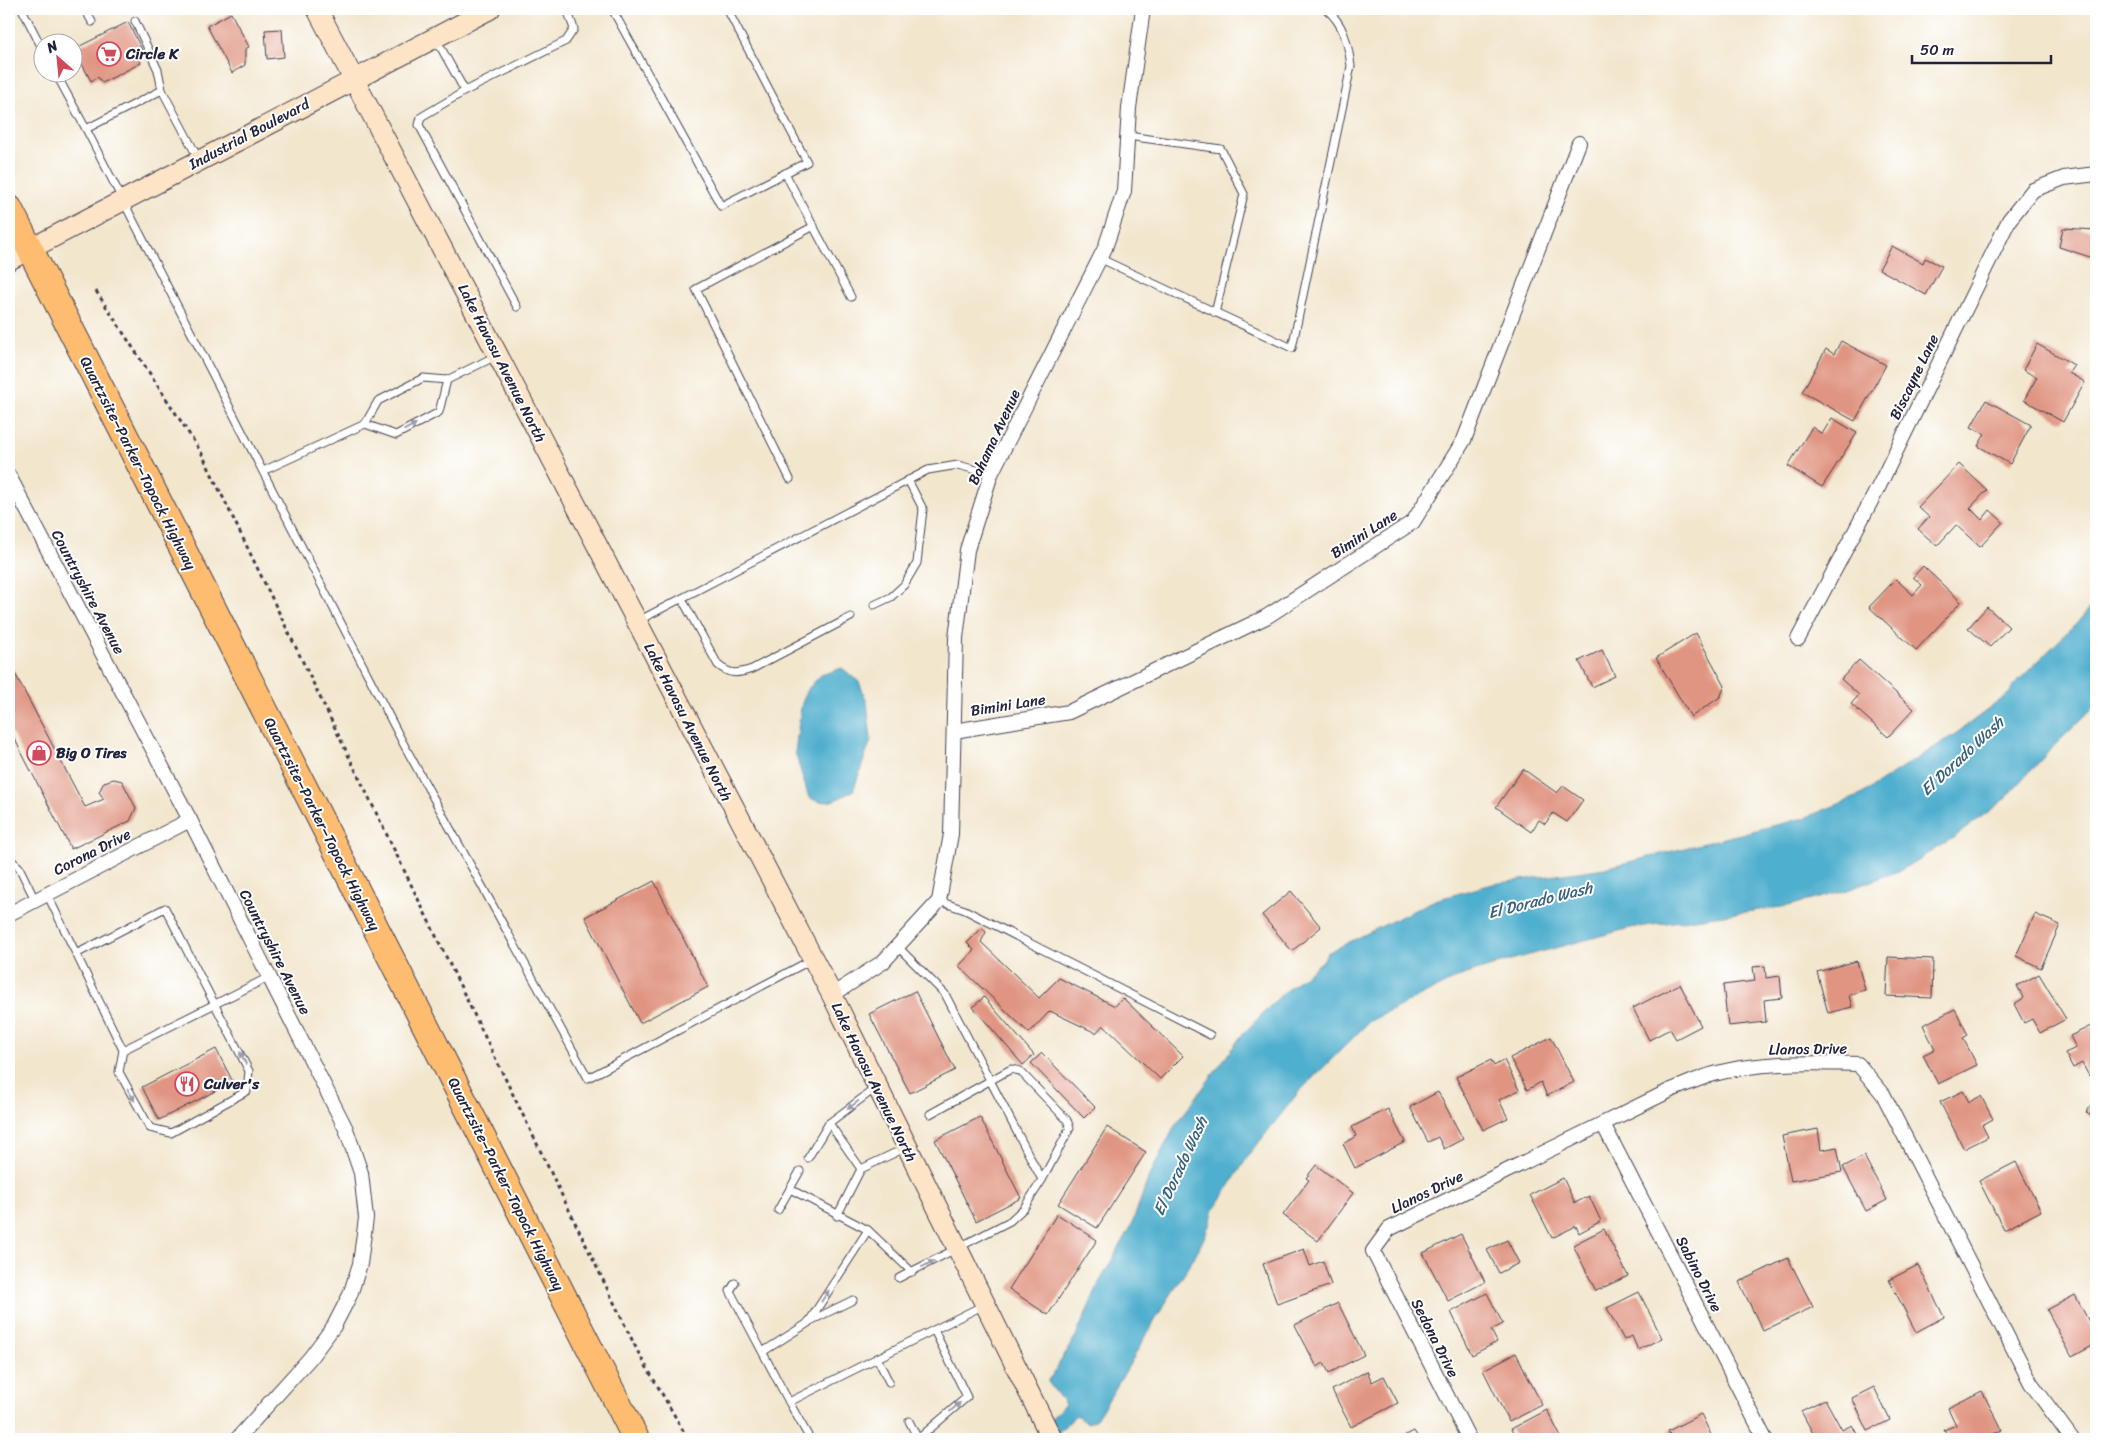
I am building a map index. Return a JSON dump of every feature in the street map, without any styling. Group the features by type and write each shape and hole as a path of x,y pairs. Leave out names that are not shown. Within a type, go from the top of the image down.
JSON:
{"highway":[{"name":"Quartzsite–Parker–Topock Highway","path":"9,208 19,255 636,1439"}],"main road":[{"name":"Lake Havasu Avenue North","path":"317,9 811,960 832,995 1052,1439"},
{"name":"Industrial Boulevard","path":"19,255 354,78 490,9"}],"street":[{"name":"Bahama Avenue","path":"939,901 951,834 956,638 967,550 991,474 1101,259 1124,191 1129,108 1143,9"},
{"name":"Bimini Lane","path":"954,731 1069,712 1266,617 1413,522 1464,440 1579,143"},
{"name":"Biscayne Lane","path":"1798,639 1879,486 2009,220 2033,190 2064,178 2096,174"},
{"name":"Countryshire Avenue","path":"9,476 190,820 270,977 346,1129 361,1173 366,1218 360,1264 350,1295 334,1326 310,1358 238,1439"},
{"name":"Corona Drive","path":"9,914 190,820"},
{"path":"832,995 883,962 939,901"},
{"name":"Llanos Drive","path":"1372,1251 1389,1228 1670,1090 1714,1074 1760,1066 1858,1064 1883,1094 2031,1383 2072,1439"},
{"name":"Sabino Drive","path":"1603,1124 1766,1439"},
{"name":"Sedona Drive","path":"1372,1251 1469,1439"}],"lane":[{"path":"22,9 34,32"},
{"path":"85,9 92,22"},
{"path":"517,307 419,125 421,116 566,41 574,29 567,9"},
{"path":"612,9 721,206 807,162 728,9"},
{"path":"1101,259 1292,348 1351,66 1348,43 1337,18 1326,9"},
{"path":"135,22 158,70 162,90 200,161"},
{"path":"435,37 465,92"},
{"path":"60,82 124,200 402,744 588,1078 811,960"},
{"path":"86,129 162,90"},
{"path":"1128,136 1221,150 1244,194 1215,313"},
{"path":"785,173 851,297"},
{"path":"790,479 696,289 814,226"},
{"path":"263,471 365,424 378,401 423,378 447,380 498,355"},
{"path":"365,424 396,435 439,412 447,380"},
{"path":"636,622 682,600 928,470 958,465 991,474"},
{"path":"874,605 891,597 904,585 917,563 923,509 908,480"},
{"path":"682,600 718,665 727,672 737,674 752,669 851,617"},
{"path":"9,858 19,867 41,897 76,954 123,1050 119,1072 150,1128 171,1133 247,1091 249,1071 216,1003 165,908 76,954"},
{"path":"939,901 965,910 1210,1035"},
{"path":"898,946 945,994 1042,1180"},
{"path":"123,1050 270,977"},
{"path":"900,1278 1010,1221 1024,1208 1042,1180 1070,1128 1067,1120 1020,1071 1011,1069 930,1114"},
{"path":"808,1158 829,1123 877,1087"},
{"path":"829,1123 860,1169"},
{"path":"837,1216 860,1169 906,1147"},
{"path":"778,1210 800,1171"},
{"path":"790,1189 837,1216 868,1230 912,1272"},
{"path":"808,1322 868,1230"},
{"path":"735,1283 730,1291 810,1439"},
{"path":"764,1351 808,1322 853,1300"},
{"path":"789,1402 984,1305"},
{"path":"909,1421 918,1439 967,1397 934,1330"},
{"path":"877,1358 889,1382"}],"path":[{"path":"96,291 201,452 638,1352 688,1439"}],"water":[{"name":"El Dorado Wash","path":"2096,601 2096,705 2053,747 2004,800 1953,838 1901,870 1845,891 1788,906 1630,928 1514,959 1463,975 1370,1021 1297,1094 1249,1155 1213,1212 1204,1239 1189,1266 1096,1419 1088,1423 1076,1415 1052,1439 1032,1439 1065,1404 1048,1382 1077,1334 1099,1283 1131,1227 1149,1176 1175,1126 1242,1035 1284,992 1323,961 1327,953 1435,900 1493,884 1605,868 1804,818 1859,796 1958,732 2010,693 2014,685 2076,624"},
{"path":"842,668 859,682 867,702 871,740 853,791 832,801 822,802 809,798 795,752 801,707 806,691 821,675"}],"building":[{"path":"231,13 249,47 245,49 245,65 232,73 207,26"},
{"name":"Circle K","path":"128,22 143,52 137,55 141,63 102,83 98,77 91,81 82,64 82,45"},
{"path":"282,29 284,57 267,59 265,30"},
{"path":"2063,228 2096,230 2096,259 2059,247"},
{"path":"1892,246 1923,263 1925,258 1942,266 1926,295 1879,269"},
{"path":"1841,341 1886,365 1855,421 1802,392 1826,349 1834,354"},
{"path":"2037,344 2074,365 2069,373 2085,382 2063,422 2024,400 2037,377 2023,370"},
{"path":"1986,400 2031,425 2010,464 1978,446 1985,434 1971,427"},
{"path":"1832,418 1857,433 1822,487 1788,466 1812,427 1822,434"},
{"path":"1959,464 1987,490 1970,508 1982,520 1990,510 2003,522 1980,547 1956,525 1937,546 1918,529 1929,517 1918,507"},
{"path":"1923,566 1961,602 1916,650 1869,607 1896,579 1913,595 1922,585 1913,577"},
{"path":"1987,607 2009,627 1990,647 1968,628"},
{"path":"1696,633 1725,686 1720,697 1691,717 1656,658"},
{"path":"1602,650 1615,676 1592,687 1579,661"},
{"path":"1859,660 1914,709 1888,737 1851,704 1859,695 1841,679"},
{"name":"Big O Tires","path":"9,662 85,807 104,799 99,792 104,782 114,779 122,781 136,808 130,821 71,849 9,728"},
{"path":"1523,769 1557,793 1563,786 1583,800 1567,822 1553,813 1545,824 1539,820 1531,832 1496,807"},
{"path":"654,881 708,987 640,1023 585,917"},
{"path":"1291,891 1321,927 1292,951 1262,915"},
{"path":"2035,914 2060,925 2041,968 2016,956"},
{"path":"982,928 986,932 981,942 1039,998 1059,978 1115,1006 1123,998 1183,1056 1160,1079 1103,1025 1096,1033 1050,1011 1029,1033 959,966 974,950 967,943"},
{"path":"1888,957 1933,959 1932,998 1886,996"},
{"path":"1857,961 1865,990 1849,995 1852,1007 1828,1013 1817,972"},
{"path":"1765,966 1766,978 1780,976 1782,998 1764,1000 1766,1022 1728,1026 1723,985 1755,981 1753,967"},
{"path":"2039,974 2066,1019 2040,1033 2032,1019 2024,1023 2014,1004 2024,998 2017,986"},
{"path":"1680,984 1701,1026 1676,1039 1670,1029 1649,1040 1633,1008"},
{"path":"915,991 955,1070 910,1093 869,1014"},
{"path":"984,997 1034,1055 1023,1065 973,1007"},
{"path":"1955,1009 1968,1035 1963,1038 1977,1065 1938,1084 1923,1055 1935,1049 1923,1025"},
{"path":"2091,1026 2096,1037 2096,1072 2089,1076 2082,1063 2073,1068 2065,1053 2076,1048 2070,1036"},
{"path":"1551,1037 1574,1082 1547,1096 1541,1082 1527,1090 1510,1058"},
{"name":"Culver's","path":"216,1049 233,1082 159,1120 142,1087"},
{"path":"1042,1053 1095,1107 1084,1118 1031,1063"},
{"path":"1491,1060 1494,1066 1504,1060 1519,1090 1499,1100 1508,1118 1483,1130 1456,1077"},
{"path":"1963,1091 1969,1102 1981,1096 1993,1119 1982,1125 1988,1137 1964,1149 1940,1102"},
{"path":"1438,1092 1463,1139 1444,1149 1438,1137 1428,1142 1410,1107"},
{"path":"2096,1100 2096,1121 2086,1112"},
{"path":"1388,1109 1405,1142 1355,1168 1343,1144 1356,1136 1352,1127"},
{"path":"980,1117 1021,1198 976,1221 935,1140"},
{"path":"2096,1121 2096,1129 2092,1125"},
{"path":"1107,1127 1146,1152 1097,1228 1058,1204"},
{"path":"1818,1129 1821,1150 1837,1147 1842,1172 1791,1181 1782,1136"},
{"path":"1864,1156 1887,1200 1866,1211 1843,1167"},
{"path":"2016,1162 2041,1211 2004,1230 1979,1181"},
{"path":"1316,1165 1353,1193 1318,1241 1283,1215 1309,1180 1306,1178"},
{"path":"1563,1178 1575,1203 1589,1196 1601,1221 1579,1233 1576,1226 1552,1238 1530,1195"},
{"path":"1057,1214 1097,1240 1048,1315 1009,1289"},
{"path":"1604,1229 1628,1276 1596,1291 1573,1245"},
{"path":"1461,1234 1485,1282 1448,1301 1423,1253"},
{"path":"1507,1240 1519,1263 1499,1273 1487,1250"},
{"path":"1304,1249 1310,1266 1323,1261 1331,1285 1277,1304 1263,1264"},
{"path":"1788,1258 1813,1307 1763,1331 1739,1282"},
{"path":"1918,1265 1944,1317 1916,1332 1889,1280"},
{"path":"1639,1292 1662,1338 1638,1350 1632,1336 1624,1340 1607,1308"},
{"path":"1487,1293 1503,1324 1491,1330 1497,1342 1472,1355 1451,1312"},
{"path":"2075,1295 2096,1335 2096,1344 2072,1357 2047,1310"},
{"path":"1338,1303 1364,1355 1329,1373 1324,1363 1317,1367 1295,1325"},
{"path":"1516,1353 1542,1405 1509,1422 1483,1370"},
{"path":"1367,1371 1372,1382 1384,1376 1398,1403 1351,1427 1332,1390"},
{"path":"1874,1387 1890,1420 1868,1431 1852,1398"},
{"path":"1982,1391 2002,1430 1983,1439 1949,1439 1944,1430 1956,1425 1948,1408"},
{"path":"1825,1399 1842,1430 1852,1425 1858,1436 1853,1439 1816,1439 1801,1411"},
{"path":"1547,1410 1562,1439 1516,1439 1511,1429"},
{"path":"1701,1414 1713,1439 1672,1439 1668,1431"},
{"path":"1414,1431 1419,1439 1398,1439"}],"place":[{"name":"Circle K","path":"109,54"},
{"name":"Big O Tires","path":"39,753"},
{"name":"Culver's","path":"187,1084"}]}
